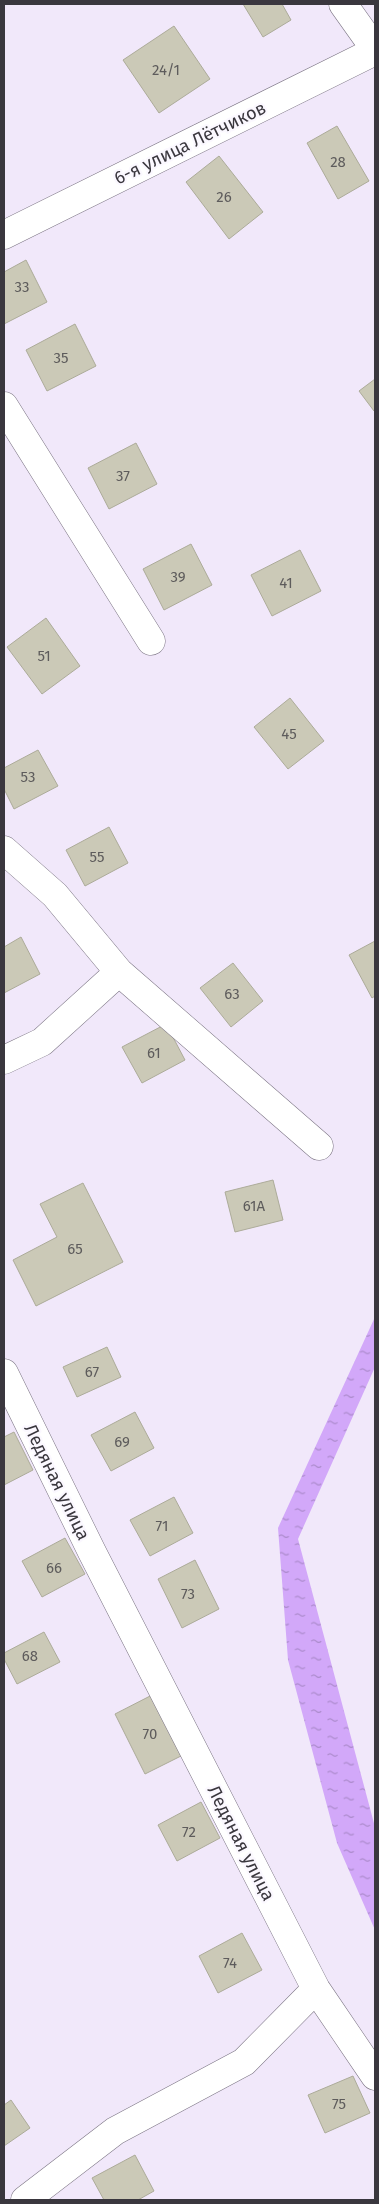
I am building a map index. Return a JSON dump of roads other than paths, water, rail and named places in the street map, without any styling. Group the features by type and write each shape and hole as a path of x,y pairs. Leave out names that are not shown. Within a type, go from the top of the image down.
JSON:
{"street":[{"path":"344,4 375,50"},
{"name":"6-я улица Лётчиков","path":"4,235 375,50"},
{"path":"4,406 151,641"},
{"path":"4,850 55,895 119,972 319,1146"},
{"path":"4,1060 42,1042 119,972"},
{"name":"Ледяная улица","path":"4,1373 92,1552 316,1989 375,2076"},
{"path":"25,2200 115,2131 244,2062 316,1989"}],"water":[{"path":"375,1317 375,1367 298,1539 375,1827 375,1930 337,1843 288,1660 278,1528"}]}
